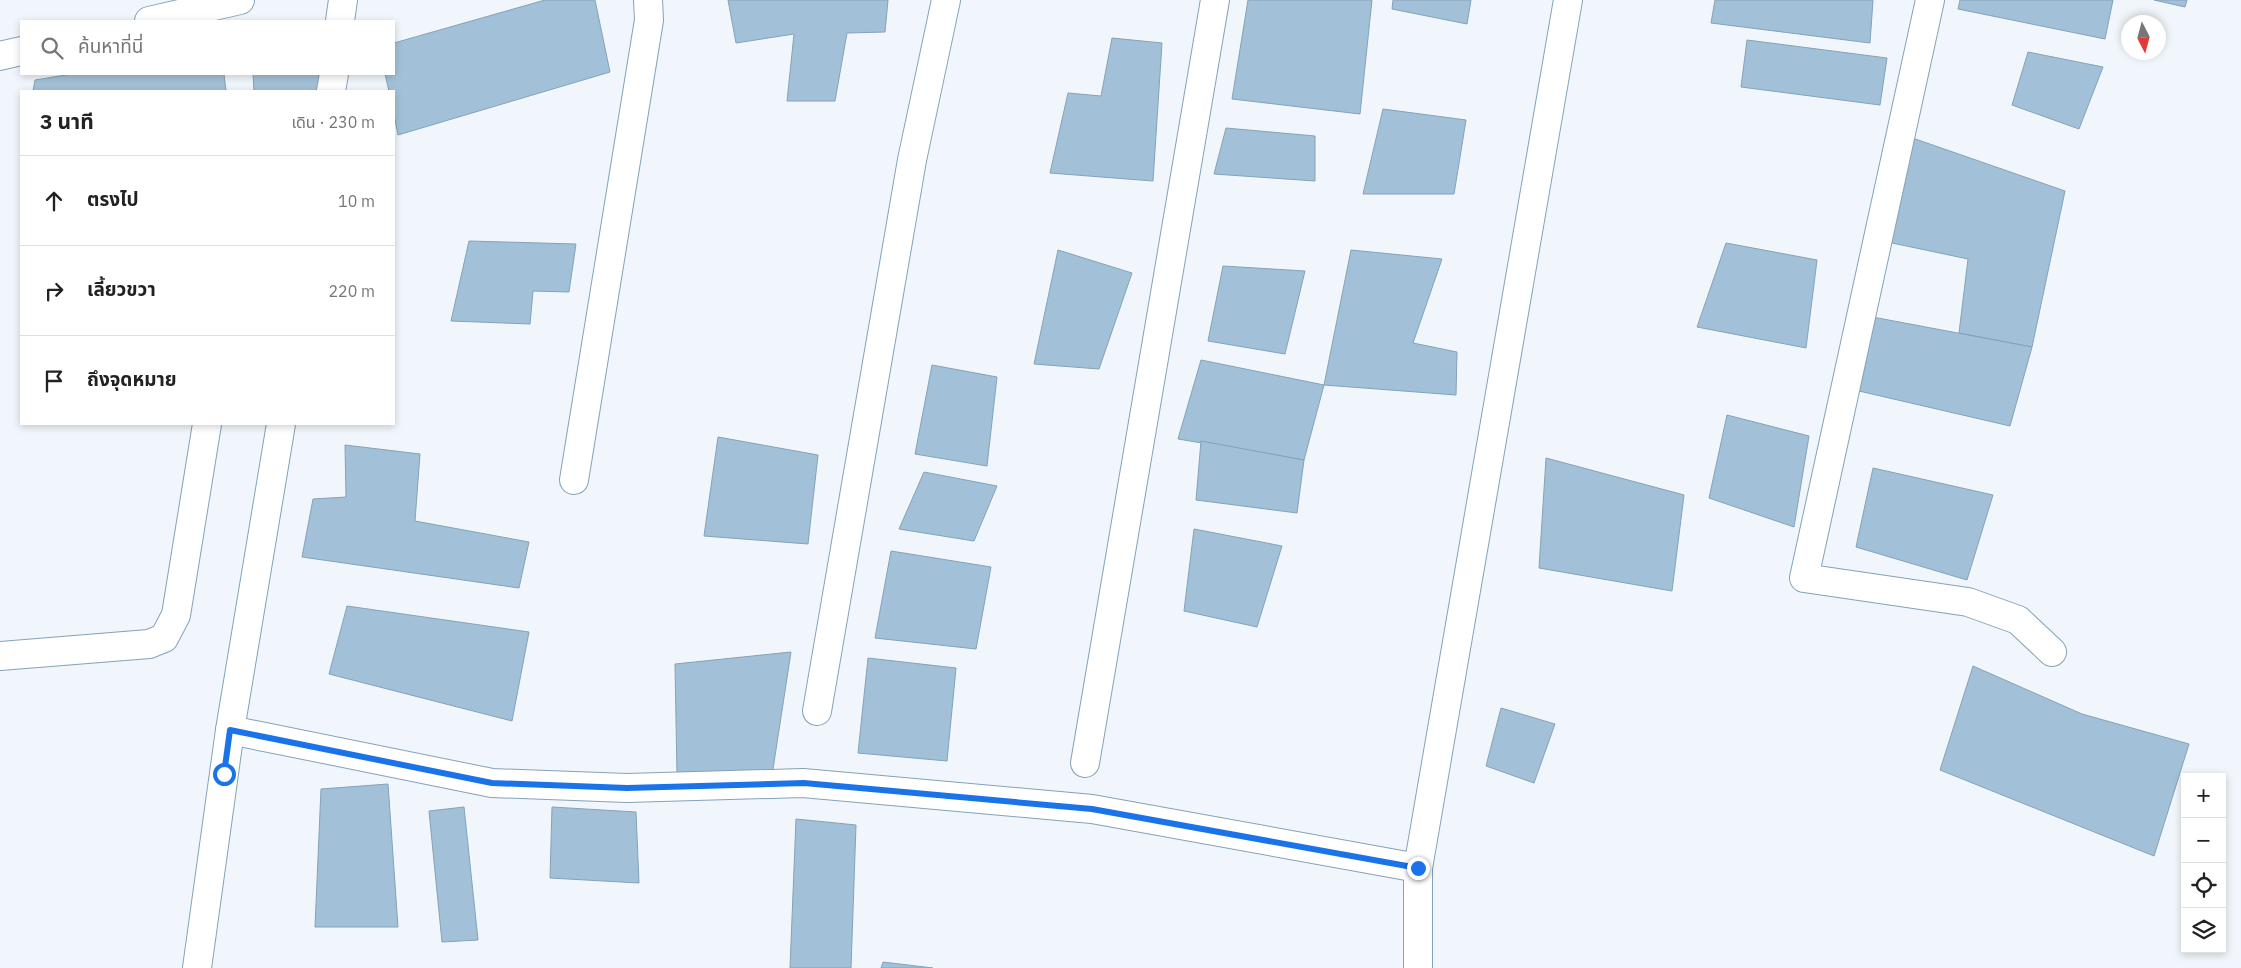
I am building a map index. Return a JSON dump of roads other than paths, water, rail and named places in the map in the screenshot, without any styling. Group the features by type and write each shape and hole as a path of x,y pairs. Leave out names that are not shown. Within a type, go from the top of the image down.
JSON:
{"street":[{"path":"153,20 240,0"},
{"path":"340,20 343,0"},
{"path":"574,480 649,20 648,0"},
{"path":"817,711 912,160 946,0"},
{"path":"1085,764 1215,0"},
{"path":"1418,968 1418,868 1568,0"},
{"path":"1930,0 1804,578 1968,602 2018,620 2052,652"},
{"path":"0,56 20,51"},
{"path":"331,90 334,75"},
{"path":"0,656 149,644 164,638 176,615 207,425"},
{"path":"197,968 230,730 281,425"},
{"path":"230,730 492,783 627,788 804,783 1092,809 1418,868"}]}
